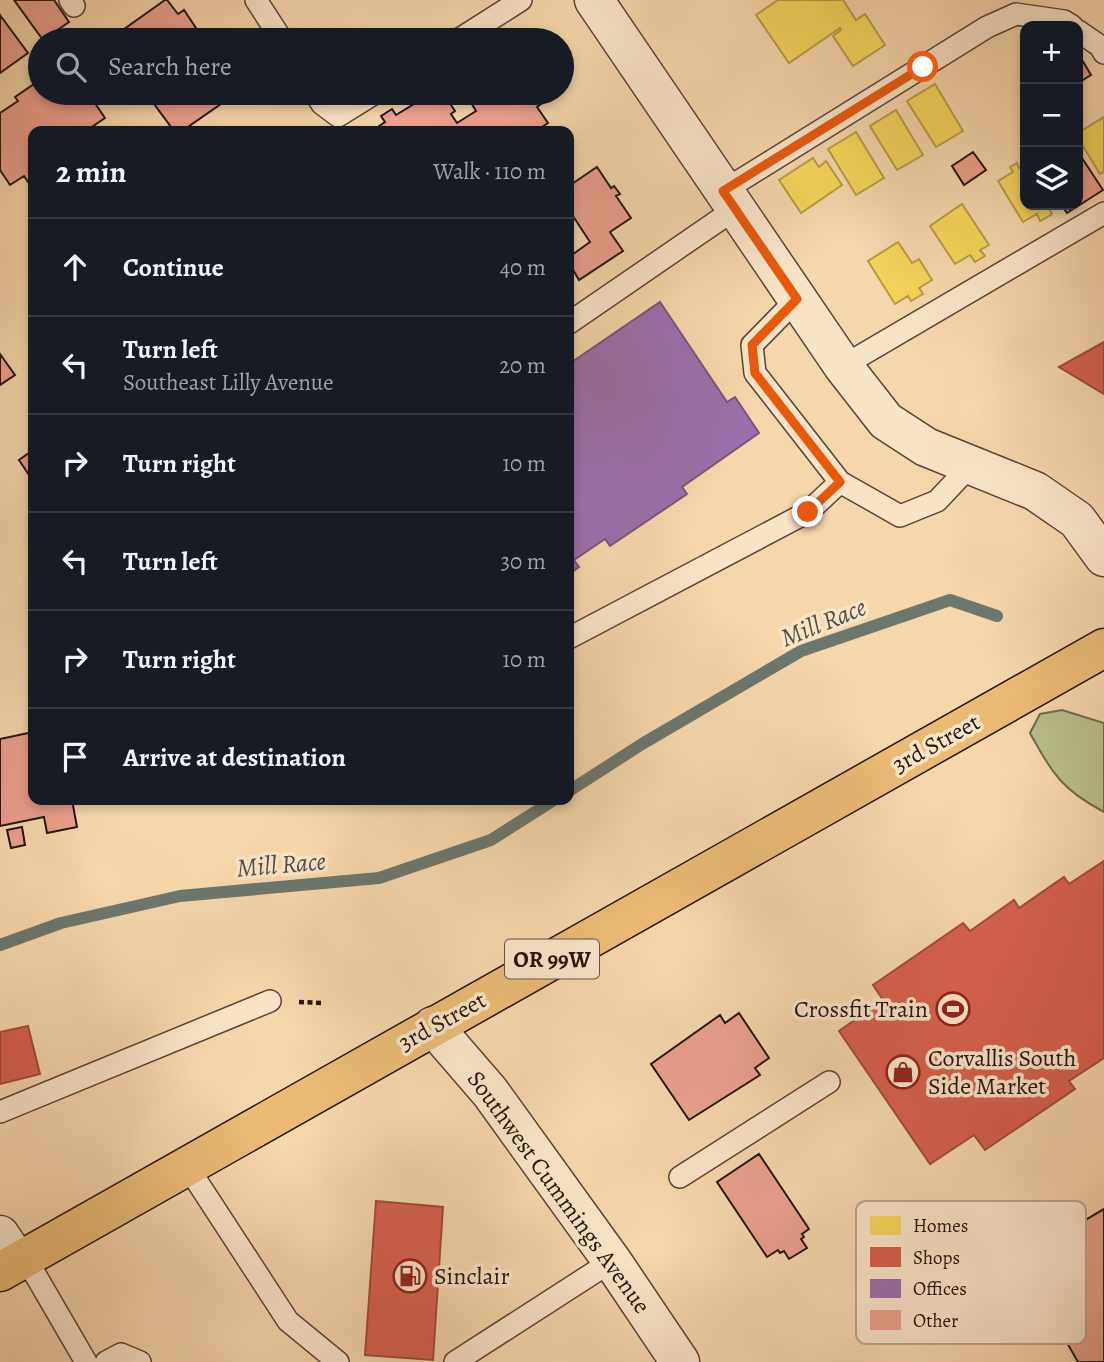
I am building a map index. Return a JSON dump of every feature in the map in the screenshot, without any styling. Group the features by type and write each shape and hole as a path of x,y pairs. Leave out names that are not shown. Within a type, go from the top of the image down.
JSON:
{"highway":[{"name":"3rd Street","path":"11,1256 187,1166 1104,648"}],"street":[{"path":"594,0 843,366 886,421 926,447 1034,491 1077,520 1104,557"},
{"name":"Southwest Cummings Avenue","path":"433,1026 490,1092 612,1261 680,1362"}],"lane":[{"path":"256,0 274,28"},
{"path":"477,28 521,0"},
{"path":"574,319 729,200 987,27 1016,14 1064,21"},
{"path":"1083,34 1104,52"},
{"path":"323,105 338,116 355,105"},
{"path":"843,366 1104,213"},
{"path":"797,299 752,345 755,373 840,482 900,516 937,501 971,466"},
{"path":"574,635 808,512 840,482"},
{"path":"0,1112 270,1001"},
{"path":"680,1177 829,1082"},
{"path":"187,1166 288,1321 338,1362"},
{"path":"11,1256 86,1362"},
{"path":"455,1362 612,1261"},
{"path":"106,1362 121,1354 140,1362"}],"green space":[{"path":"1062,710 1104,723 1104,812 1068,788 1045,759 1030,733 1040,714"}],"building: Homes":[{"path":"778,0 843,0 856,20 865,14 885,45 853,66 833,36 840,28 789,63 756,15"},
{"path":"935,84 963,131 936,147 907,101"},
{"path":"896,110 923,155 897,170 870,126"},
{"path":"1104,117 1104,172 1100,174 1083,146 1083,130"},
{"path":"856,132 884,178 856,195 828,149"},
{"path":"813,158 819,167 826,161 842,185 801,213 779,180"},
{"path":"1017,163 1020,167 1020,210 1050,210 1052,214 1040,221 1037,214 1023,222 998,181 1013,172 1010,167"},
{"path":"962,204 989,245 980,250 985,256 975,262 970,255 955,264 930,226"},
{"path":"898,242 912,263 919,259 932,280 919,288 923,294 911,301 908,296 895,304 868,261"}],"building: Shops":[{"path":"1104,342 1104,394 1059,367"},
{"path":"1104,861 1104,1058 1069,1081 1075,1089 985,1150 974,1135 930,1164 839,1031 883,1000 873,985 963,923 970,931 1014,900 1019,908 1064,877 1069,884"},
{"path":"28,1026 40,1074 0,1084 0,1032"},
{"path":"376,1201 443,1207 433,1360 365,1355"}],"building: Offices":[{"path":"660,302 727,402 735,397 759,433 682,487 687,494 610,546 605,539 574,560 574,361"}],"building: Other":[{"path":"14,0 54,0 69,22 60,28 34,28"},
{"path":"167,0 178,14 184,10 196,28 126,28"},
{"path":"0,15 28,53 0,73"},
{"path":"1083,61 1091,75 1083,80"},
{"path":"28,88 28,105 96,105 105,118 93,126 28,126 28,182 24,176 10,185 0,170 0,113 18,101 15,97"},
{"path":"155,105 219,105 189,126 170,126"},
{"path":"412,105 451,105 455,111 451,114 457,123 476,111 472,105 540,105 537,107 548,123 544,126 379,126 385,122 381,116 392,109 396,115"},
{"path":"973,152 986,170 964,185 952,166"},
{"path":"1083,160 1103,190 1083,203"},
{"path":"597,167 611,188 614,186 620,194 616,196 631,218 610,232 623,251 579,280 574,272 574,253 590,242 574,218 574,183"},
{"path":"0,354 15,375 0,385"},
{"path":"28,454 28,474 19,460"},
{"path":"28,733 28,805 73,805 77,827 47,833 44,817 0,826 0,739"},
{"path":"22,827 25,845 11,848 7,830"},
{"path":"739,1013 769,1058 755,1068 760,1075 689,1120 651,1064 720,1015 725,1023"},
{"path":"759,1154 809,1229 802,1234 804,1237 801,1239 807,1248 789,1259 784,1251 780,1253 778,1250 767,1257 717,1182"},
{"path":"1104,1209 1104,1362 1078,1362 1068,1344 1086,1344 1086,1220"}],"waterway":[{"name":"Mill Race","path":"574,788 642,744 801,651 950,600 997,616"},
{"name":"Mill Race","path":"0,945 61,923 180,896 379,878 491,840 546,805"}],"place":[{"name":"Crossfit Train","path":"953,1009"},
{"name":"Corvallis South Side Market","path":"903,1072"},
{"name":"Sinclair","path":"410,1276"}],"route":[{"path":"808,512 840,482 755,373 752,345 797,299 723,191 923,67"}]}
